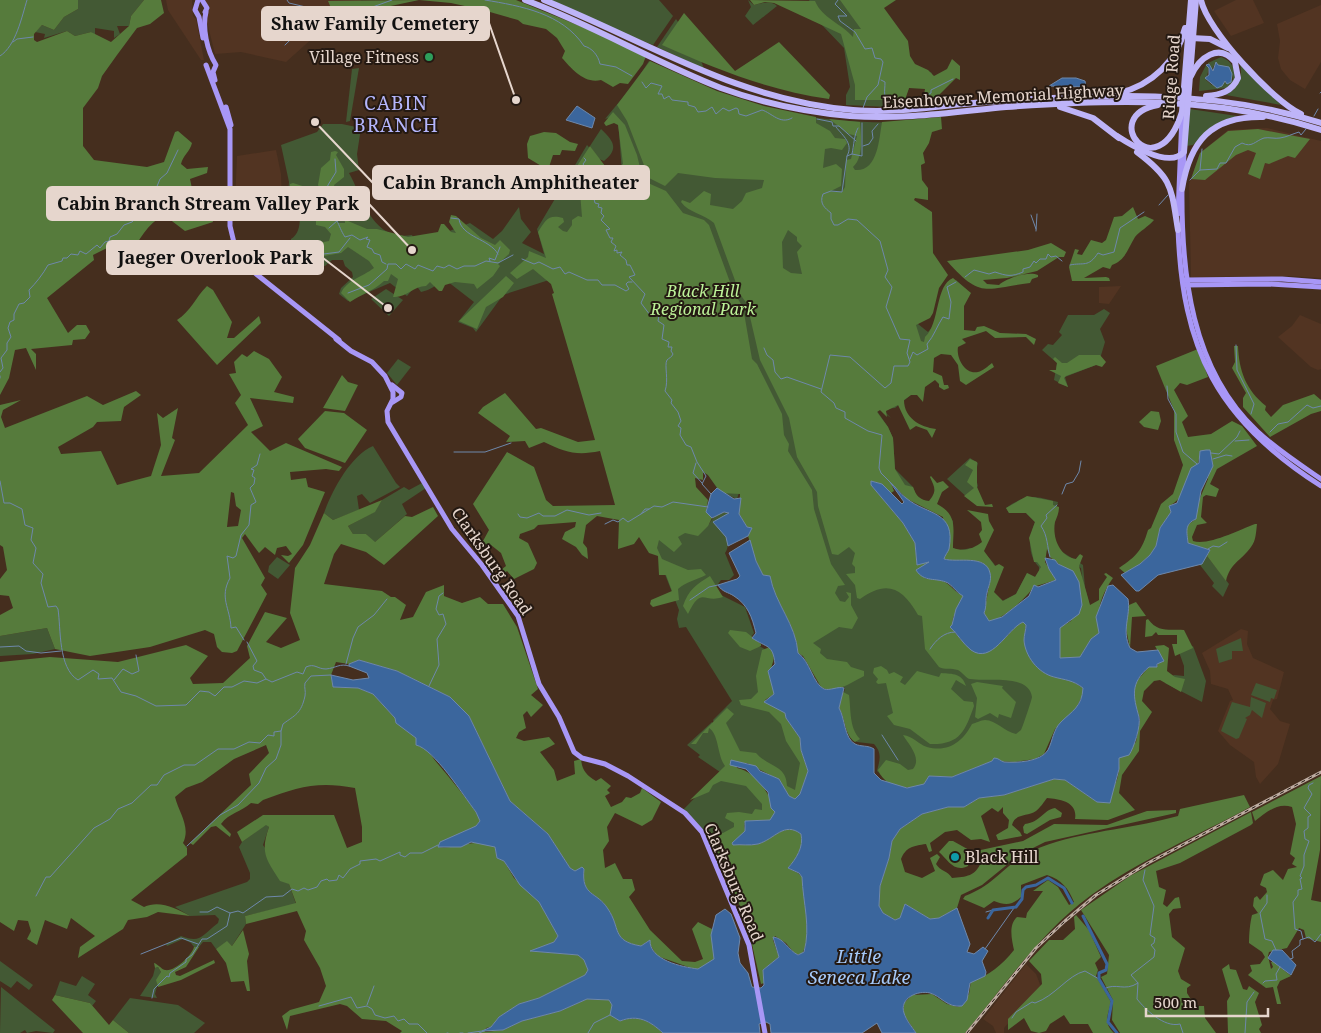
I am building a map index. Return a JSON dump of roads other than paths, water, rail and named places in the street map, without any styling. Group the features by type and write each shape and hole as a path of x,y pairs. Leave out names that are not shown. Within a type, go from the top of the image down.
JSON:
{"highway":[{"name":"Eisenhower Memorial Highway","path":"525,0 711,76 752,91 807,104 852,110 899,111 1002,101 1119,95 1194,97 1278,110 1320,122"},
{"name":"Eisenhower Memorial Highway","path":"544,0 649,51"},
{"name":"Ridge Road","path":"1182,154 1191,0"},
{"name":"Ridge Road","path":"1190,38 1196,0"},
{"path":"1201,0 1210,23 1280,100 1298,112 1320,122"},
{"path":"1085,97 1123,92 1154,77 1165,68 1178,48 1190,10"},
{"path":"1190,38 1210,39 1221,43 1238,56"},
{"name":"Eisenhower Memorial Highway","path":"656,54 712,84 757,99 789,107 849,116 903,118 1044,105 1179,103 1217,105 1301,123 1321,130"},
{"path":"1187,86 1200,61 1210,54 1228,55 1237,66 1238,78 1232,88 1220,94 1194,97"},
{"path":"1179,103 1152,106 1137,114 1131,127 1134,139 1145,147 1162,145 1176,130 1184,112"},
{"path":"1044,105 1067,108 1087,115 1134,147 1150,154 1182,154"},
{"path":"1182,189 1190,155 1200,140 1218,127 1252,117 1301,123"},
{"path":"1117,136 1161,172 1179,205 1178,230"}],"main road":[{"path":"196,7 198,0"},
{"path":"196,7 203,2 206,12 204,22 213,61 208,61 207,67 214,69"},
{"name":"Clarksburg Road","path":"196,7 208,56 207,67 229,126 232,161"},
{"path":"198,14 206,12"},
{"name":"Clarksburg Road","path":"213,61 216,65 214,79 231,122 232,238 241,259 342,344 374,364 388,381 395,393 387,413 388,422 452,529 482,565 518,616 539,684 558,717 574,752 582,758 601,762 628,776 685,813 702,832 744,933 758,985 766,1033"},
{"path":"1179,205 1182,189 1182,154"},
{"path":"1179,205 1182,154"},
{"path":"1179,219 1183,282 1208,358 1235,406 1265,438 1321,480"},
{"path":"1178,230 1181,274 1198,345 1210,375 1225,401 1248,430 1321,486"},
{"path":"1183,282 1282,279 1321,282"},
{"path":"1183,282 1321,287"}],"water":[{"path":"1216,62 1218,65 1229,67 1232,74 1231,82 1227,84 1225,81 1222,86 1217,88 1205,78 1209,75 1209,68 1206,65 1209,64 1213,71"},
{"path":"1062,78 1076,78 1085,81 1086,87 1049,86"},
{"path":"577,106 595,118 592,128 566,120"},
{"path":"1210,450 1213,466 1201,491 1196,519 1190,523 1187,532 1188,543 1210,550 1202,564 1158,575 1139,591 1136,591 1121,575 1140,564 1150,555 1156,546 1160,528 1171,512 1169,506 1177,503 1191,468 1199,463 1200,451"},
{"name":"Little Seneca Lake","path":"871,481 882,484 902,504 904,502 890,482 914,504 944,520 950,536 949,549 944,559 977,561 987,567 991,578 984,613 989,621 1002,617 1029,596 1034,585 1038,587 1056,580 1045,558 1055,560 1058,564 1073,571 1079,582 1082,605 1079,614 1060,628 1060,658 1080,657 1091,639 1099,633 1096,617 1108,586 1113,585 1128,599 1126,635 1130,648 1137,652 1158,650 1164,661 1157,664 1157,667 1149,667 1136,684 1135,703 1139,717 1138,731 1129,755 1119,758 1119,769 1110,803 1097,802 1065,780 1054,779 1004,795 979,798 964,807 948,807 922,814 900,829 892,841 880,886 879,906 883,913 895,920 900,918 905,904 930,919 939,918 957,908 970,944 967,952 974,954 983,947 988,951 982,961 986,972 985,976 970,983 967,1000 962,1006 948,1004 934,995 925,992 915,994 907,999 904,1003 904,1013 916,1033 882,1033 877,1023 862,1033 771,1033 770,1024 766,1022 759,1024 760,1033 663,1033 643,1020 632,1018 620,1021 610,1015 612,1005 609,1000 587,999 560,1011 522,1021 503,1030 482,1031 491,1027 499,1017 519,1004 539,998 585,975 588,970 584,960 578,955 530,951 554,942 558,936 539,902 520,885 504,861 497,858 495,847 471,842 461,847 438,847 440,842 476,826 480,821 476,812 456,784 431,755 416,745 416,738 396,723 395,718 373,694 358,688 333,687 331,675 353,680 369,678 367,673 349,666 349,664 359,660 397,671 450,697 469,716 510,801 548,834 570,868 575,871 582,867 584,869 587,889 604,903 612,916 618,933 625,941 641,946 650,940 651,947 661,957 676,964 698,969 714,959 711,935 716,915 725,909 731,914 740,938 738,953 740,963 748,973 752,987 761,988 764,985 763,970 779,957 773,937 783,942 798,955 804,952 807,924 802,877 799,873 788,868 796,857 802,839 801,834 790,829 779,832 758,844 733,845 732,843 745,831 745,821 770,820 775,812 771,808 768,792 746,769 730,765 731,760 756,766 760,771 779,779 789,796 795,799 800,794 808,771 801,750 800,738 786,718 785,713 764,702 774,694 768,671 775,664 773,653 768,647 752,638 756,633 749,612 743,603 718,585 737,579 740,576 729,553 750,540 756,561 763,575 770,576 776,596 790,623 798,653 806,661 820,686 824,689 844,688 839,708 847,733 855,744 874,749 874,773 881,780 907,788 924,784 929,776 952,777 992,761 994,758 1004,762 1015,762 1028,761 1040,757 1048,750 1056,728 1076,708 1081,700 1083,688 1076,683 1048,675 1033,663 1025,646 1026,625 1023,622 992,650 986,653 979,653 968,648 950,627 963,596 948,583 926,578 919,574 916,570 929,562 917,565 915,543 903,523 871,485"},
{"path":"717,488 734,499 741,498 739,514 747,527 752,528 748,536 728,546 726,537 713,522 729,513 724,512 712,518 706,512 711,494"},
{"path":"1273,950 1282,950 1296,965 1291,975 1268,958"}],"waterway":[{"path":"0,56 6,51 14,38 27,0"},
{"path":"287,0 289,3 310,8 317,14 332,15"},
{"path":"328,21 331,16 354,11 356,13 392,0"},
{"path":"485,0 526,8 552,19 564,26 584,46 592,50 600,64 616,67 632,76"},
{"path":"838,0 835,4 847,16 838,16 840,21 855,32 865,49 872,48 875,58 881,59 883,62 878,85 867,97 863,108"},
{"path":"285,45 318,13"},
{"path":"13,42 17,39 33,37"},
{"path":"925,96 931,93 931,90 953,79"},
{"path":"881,80 885,82 885,97 892,105 918,100 923,97"},
{"path":"642,82 646,88 651,83 662,86 658,94 662,94 664,99 669,96 672,100 688,102 688,105 695,107 698,112 706,111 712,107 716,114 723,108 729,111 736,108 739,114 746,116 762,110 780,119 788,120 792,118"},
{"path":"1314,116 1318,109"},
{"path":"817,119 832,122 833,126 839,126 856,141"},
{"path":"862,123 862,156 852,154 847,156 842,192 831,191 823,194 822,203 831,213 834,225 838,225 848,219 857,220 880,241 888,270 885,277 892,287 886,307 900,339 910,340 907,353 910,362 908,366 894,366 891,383 885,388 850,357 830,355 821,392 834,403 836,408 845,412 845,418 868,431 882,435 879,468 881,473 890,482"},
{"path":"863,146 869,144 873,138 872,131 878,124"},
{"path":"836,127 848,144 849,152 847,156"},
{"path":"852,154 858,128"},
{"path":"1190,180 1200,170 1217,169 1220,163 1226,163 1235,147 1242,143 1251,144 1264,138 1280,138 1299,132 1301,135 1306,129"},
{"path":"1200,170 1202,149"},
{"path":"0,372 3,368 1,358 7,350 7,343 11,337 8,328 10,322 14,320 14,314 19,304 24,303 30,297 29,290 48,265 62,261 63,258 67,258 71,254 78,255 80,251 86,254 97,245 100,248 105,242 109,241 110,237 117,234 124,225 132,222 151,201 160,179 167,173 178,150"},
{"path":"584,158 586,160 583,164 585,167 588,167 591,179 597,181 592,191 595,203 599,204 598,207 602,208 601,213 604,216 601,220 610,229 606,230 610,238 613,238 611,242 616,246 614,251 617,250 617,253 622,252 620,255 626,260 627,265 630,265 635,275 629,277 645,294 641,303 650,315 659,315 658,321 664,325 662,339 669,342 668,347 672,347 671,351 673,354 666,362 667,382 665,391 678,412 681,421 678,426 681,428 680,435 686,445 691,447 697,462 706,476 702,484 711,494"},
{"path":"335,159 336,172 328,185 322,206 335,217 345,237 352,235 360,240 368,237 366,239 370,240 367,247 380,255 382,262 386,264"},
{"path":"294,188 306,200 322,206"},
{"path":"317,195 325,200"},
{"path":"1159,205 1168,195"},
{"path":"1070,265 1086,264 1098,253 1103,255 1114,252 1120,228 1144,212"},
{"path":"1036,231 1037,214"},
{"path":"1031,215 1036,229"},
{"path":"451,218 459,219 465,230 489,245 498,254"},
{"path":"329,228 338,220"},
{"path":"316,255 339,252 350,238"},
{"path":"490,261 489,258 495,260 500,247"},
{"path":"965,277 974,270 989,274 995,272 1015,275 1023,272 1023,269 1030,267 1034,261 1036,263 1040,259 1046,259 1048,254 1051,257 1056,256 1062,261"},
{"path":"348,293 369,285 387,269 388,264 396,264 401,269 406,264 415,269 418,265 433,271 437,266 444,268 449,265 457,269 464,266 475,266 486,261 498,263 513,255"},
{"path":"522,259 534,264 539,262 553,269 560,267 565,274 569,272 587,280 598,280 602,285 615,285 626,291 629,289 626,284 632,282"},
{"path":"910,359 913,352 917,355 928,349 927,344 943,317 949,319 951,302 947,287 956,282"},
{"path":"1236,345 1237,370 1254,404 1251,414"},
{"path":"764,348 767,355 773,360 775,372 781,379 787,377 821,389"},
{"path":"1167,386 1168,399 1176,414 1176,432 1183,452 1197,464"},
{"path":"1270,432 1278,424 1288,422 1307,405 1313,408 1321,406"},
{"path":"1211,453 1219,454 1237,437 1240,431"},
{"path":"1235,441 1249,440"},
{"path":"454,452 485,452 511,443"},
{"path":"244,640 236,627 231,628 225,597 225,591 230,578 227,556 233,558 236,556 241,535 249,525 251,505 256,502 250,488 254,484 255,478 252,476 254,470 251,469 257,465 260,454"},
{"path":"1213,459 1226,455 1232,456"},
{"path":"1062,494 1066,484 1073,482 1079,472 1081,461"},
{"path":"696,463 693,473 702,483"},
{"path":"0,481 4,503 10,503 22,509 25,525 33,528 31,540 36,548 33,563 43,574 41,583 48,607 56,606 58,609 64,658 67,667 78,680 93,670 99,674 98,679 112,678 121,692 136,696 156,706 186,705 200,691 209,692 215,696 224,687 232,687 244,681 257,683 266,679 272,682 297,672 303,674 306,667 309,666 326,669 340,665 349,666"},
{"path":"605,524 613,520 618,522 623,518 628,522 654,506 662,507 673,502 708,507"},
{"path":"1050,557 1041,526 1047,518 1046,515 1057,505"},
{"path":"641,514 645,509 649,509"},
{"path":"518,514 520,517 527,518 539,513 543,516 555,516 567,510 589,515 601,513"},
{"path":"1208,549 1213,546 1219,547 1227,542"},
{"path":"690,600 709,587 718,585"},
{"path":"429,686 439,665 437,639 446,624 443,614 439,615 436,609 439,596 443,593"},
{"path":"346,664 358,627 374,615 387,599"},
{"path":"930,649 941,637 947,633 955,632"},
{"path":"247,642 257,661 253,666 254,670 262,673 266,679"},
{"path":"0,647 19,646 26,651 41,653 61,651"},
{"path":"114,680 123,669 132,674 139,671 136,655"},
{"path":"36,896 46,877 50,877 94,828 110,819 118,809 132,803 151,785 157,785 164,775 184,765 195,765 218,749 234,749 249,742 260,743 268,735 274,736 274,732 281,731 283,724 299,710 305,696 305,683 311,676 331,675"},
{"path":"187,846 220,815 238,805 259,783 266,768 276,759 281,745 281,731"},
{"path":"882,735 898,760"},
{"path":"1303,939 1301,931 1295,929 1293,902 1298,895 1298,890 1302,889 1300,879 1302,878 1300,876 1309,841 1305,839 1304,831 1308,828 1308,817 1311,815 1304,808 1312,794 1308,788 1309,785 1313,783"},
{"path":"152,998 154,989 167,976 169,977 170,973 186,962 186,959 192,955 202,939 207,939 227,926 230,913 238,911 243,913 266,897 283,896 292,889 298,891 304,888 308,890 317,887 321,881 327,879 329,881 337,880 339,875 343,878 350,869 360,864 360,861 376,859 380,861 400,852 400,855 405,857 410,853 422,853 438,845"},
{"path":"1104,989 1112,986 1128,987 1138,983 1131,975 1154,957 1155,950 1151,945 1154,943 1155,938 1150,935 1154,906 1143,880 1145,870"},
{"path":"988,918 993,910 1016,907 1022,899 1023,890 1026,887 1036,885 1048,878 1064,888 1072,903"},
{"path":"1267,895 1267,903 1260,913 1265,939 1272,941 1276,950"},
{"path":"200,912 208,912 217,907 230,913"},
{"path":"985,949 1014,908"},
{"path":"986,912 993,910"},
{"path":"1083,916 1107,964 1106,970 1099,973 1099,979 1112,1001 1108,1022 1117,1033"},
{"path":"1290,959 1293,958 1292,951 1300,945 1300,940 1309,937 1315,942 1321,934"},
{"path":"141,954 181,938 198,944"},
{"path":"1263,983 1265,981 1277,980 1276,974 1280,967"},
{"path":"1012,1018 1016,1012 1032,1002 1035,1003 1049,996 1079,973 1085,971 1099,979"},
{"path":"1138,983 1137,999 1140,1003 1161,1020 1180,1024 1183,1033"},
{"path":"367,1005 374,986"},
{"path":"1245,1033 1247,1002 1254,992"},
{"path":"319,1006 351,997 357,1008 367,1006 372,1009 375,1015 385,1018 394,1016 398,1021 404,1019 409,1024 418,1024 427,1033"},
{"path":"588,1033 594,1023 610,1015"},
{"path":"468,1033 482,1031"},
{"path":"479,1033 484,1031"}],"railway":[{"path":"967,1033 1036,948 1096,895 1148,863 1321,772"}],"place":[{"name":"Village Fitness","path":"429,57"},
{"name":"Shaw Family Cemetery","path":"516,100"},
{"name":"Cabin Branch Amphitheater","path":"315,122"},
{"name":"Cabin Branch Stream Valley Park","path":"412,250"},
{"name":"Jaeger Overlook Park","path":"388,308"},
{"name":"Black Hill","path":"955,857"}],"district":[{"name":"CABIN BRANCH","path":"396,114"}],"park label":[{"name":"Black Hill Regional Park","path":"703,300"}]}
